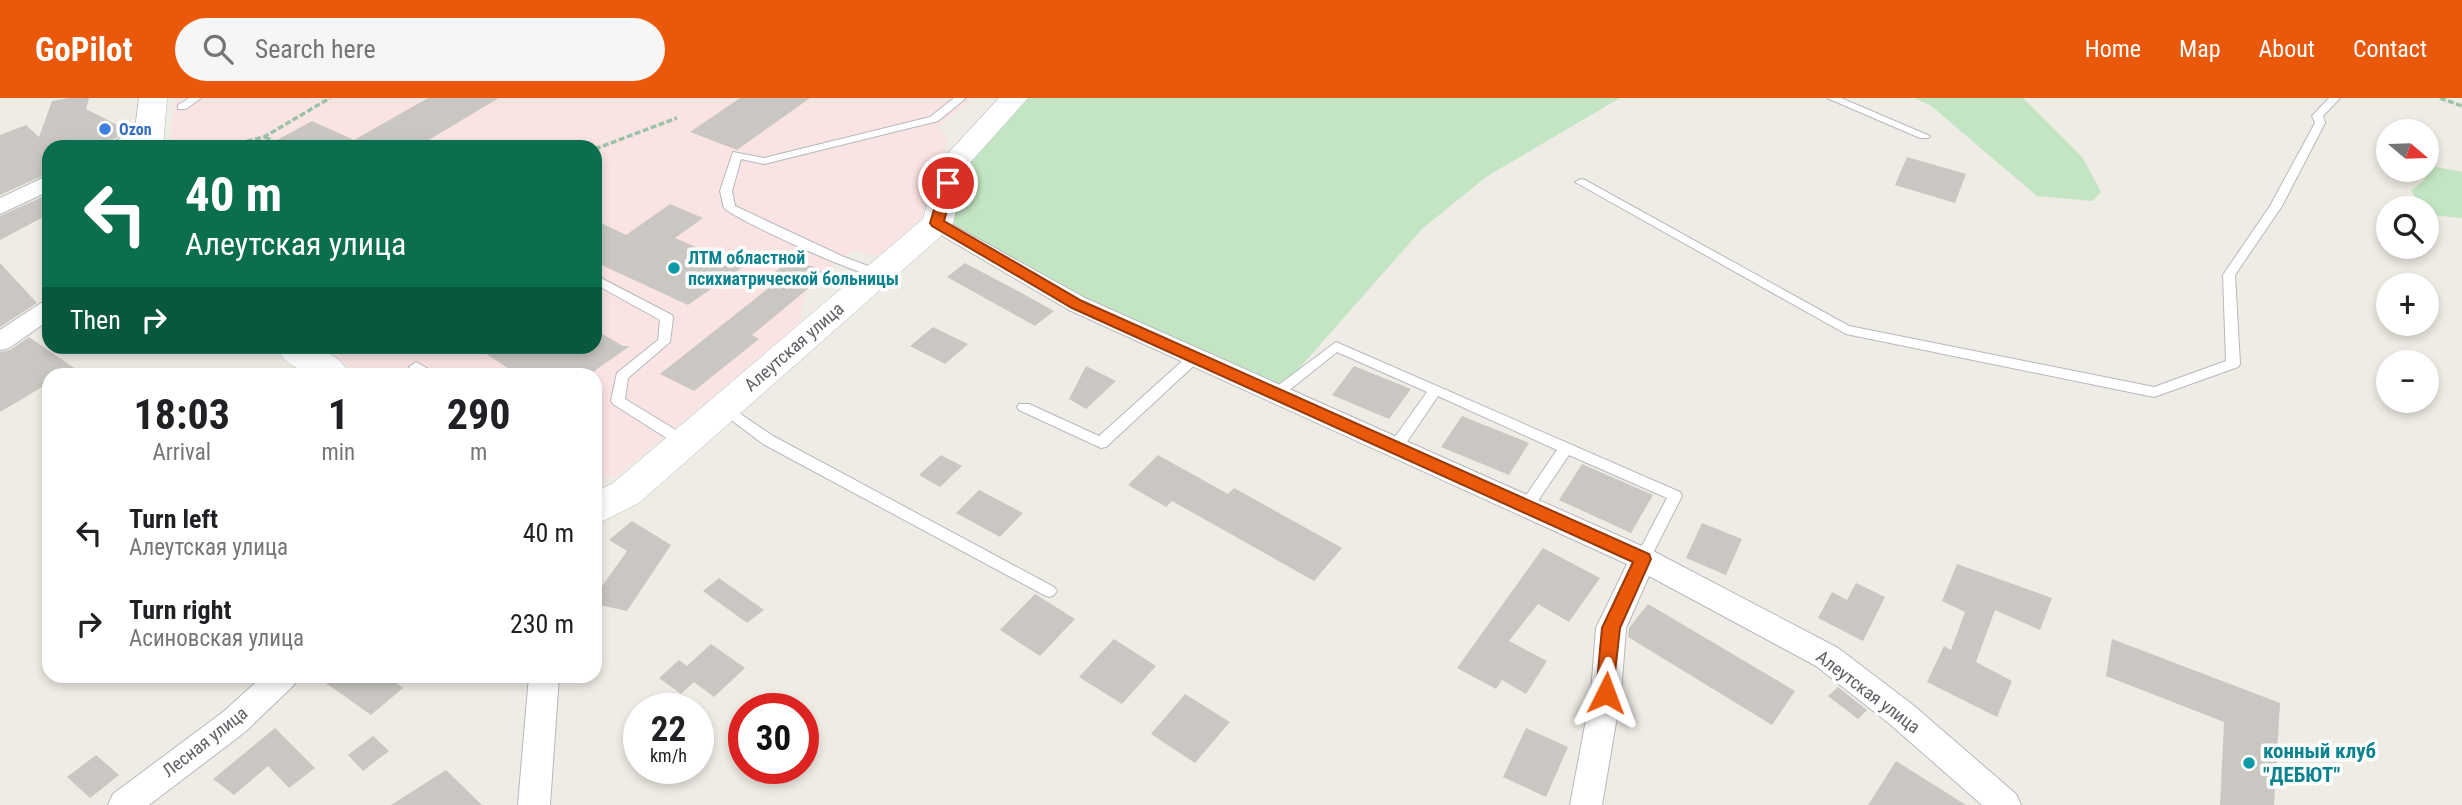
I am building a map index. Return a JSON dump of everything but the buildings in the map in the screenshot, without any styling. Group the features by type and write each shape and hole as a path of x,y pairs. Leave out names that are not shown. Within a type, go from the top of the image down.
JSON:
{"street":[{"path":"148,139 153,98"},
{"path":"937,223 954,163 1014,98"},
{"path":"0,207 42,186"},
{"name":"Алеутская улица","path":"602,506 626,493 937,223 1077,304 1643,559 1827,657 1902,715 2005,805"},
{"path":"0,342 42,314"},
{"path":"303,354 324,368"},
{"path":"1586,805 1606,693 1611,628 1643,559"},
{"name":"Лесная улица","path":"124,805 234,722 276,683"},
{"path":"534,805 543,683"}],"lane":[{"path":"182,107 196,98"},
{"path":"878,274 840,260 730,208 726,191 737,154 764,160 934,119 961,98"},
{"path":"1832,98 1924,136"},
{"path":"1581,182 1846,330 2154,392 2233,364 2229,275 2276,205 2320,123 2317,116 2335,98"},
{"path":"602,283 667,317 664,342 622,376 618,401 684,442"},
{"path":"1278,393 1336,346 1675,496 1643,559"},
{"path":"1024,407 1101,443 1194,358"},
{"path":"1395,448 1435,390"},
{"path":"723,407 768,440 1049,591"},
{"path":"1526,507 1566,448"}],"path":[{"path":"251,140 264,137 330,98"},
{"path":"2440,98 2462,106"},
{"path":"602,146 677,118"},
{"path":"264,137 270,140"}],"shaded area":[{"path":"175,98 974,98 936,128 948,137 921,219 880,255 854,250 840,260 805,290 800,324 617,476 602,479 602,368 353,368 331,354 602,354 602,140 171,140"}],"green space":[{"path":"1026,98 1620,98 1486,177 1422,229 1281,389 1081,301 945,220 963,164"},
{"path":"1914,98 2023,98 2083,158 2101,192 2092,201 2037,196 1930,105"},
{"path":"2440,168 2462,172 2462,218 2439,216 2439,196 2415,196 2411,191 2422,182 2440,182"}],"place":[{"name":"Ozon","path":"105,129"},
{"name":"ЛТМ областной психиатрической больницы","path":"674,268"},
{"name":"конный клуб \"ДЕБЮТ\"","path":"2249,763"}],"route":[{"path":"948,183 937,223 1077,304 1643,559 1611,628 1606,693"}]}
